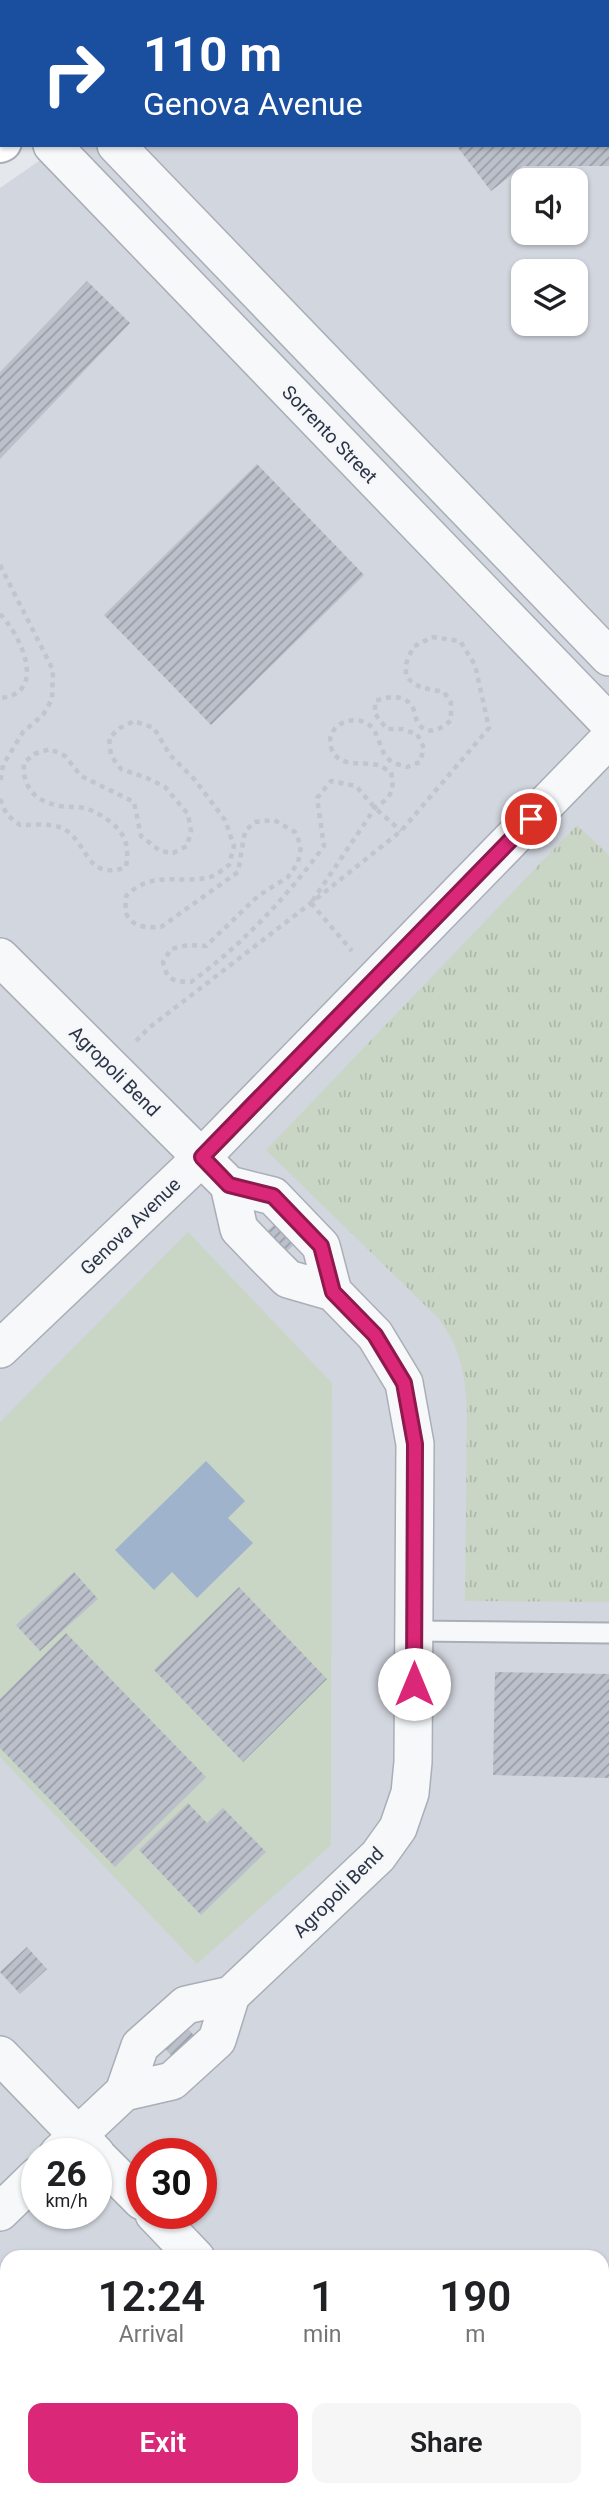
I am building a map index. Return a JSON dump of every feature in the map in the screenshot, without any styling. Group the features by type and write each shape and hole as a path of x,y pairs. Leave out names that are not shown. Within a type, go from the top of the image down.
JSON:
{"street":[{"name":"Sorrento Street","path":"54,147 609,723"},
{"path":"118,147 609,657"},
{"name":"Genova Avenue","path":"0,1349 202,1157 609,739"},
{"name":"Agropoli Bend","path":"0,957 229,1185 239,1229 263,1254 288,1279 333,1292 375,1335 404,1383 415,1444 413,1762 410,1793 398,1828 378,1856 231,1995 186,2005 140,2046 124,2092 91,2138"},
{"path":"0,2055 72,2138"},
{"path":"112,2176 126,2188"},
{"path":"0,2212 21,2192"},
{"path":"168,2229 188,2250"}],"lane":[{"path":"414,1631 609,1633"}],"path":[{"path":"0,565 53,670 51,699 43,715 23,732 3,765 0,784"},
{"path":"0,614 10,624 23,648 28,673 23,687 11,697 0,698"},
{"path":"109,1066 150,1027 311,903 401,831 489,728 475,665 460,641 432,637 413,648 406,664 406,676 413,684 423,690 444,692 451,703 451,720 444,727 437,731 427,730 419,725 412,706 404,699 389,696 375,701 375,714 387,729 402,729 417,734 424,748 420,762 407,767 391,761 382,752 377,736 368,723 354,718 338,724 331,736 331,749 339,759 348,763 377,765 391,772 394,786 389,798 375,808 311,903"},
{"path":"0,799 7,815 20,825 59,827 74,838 88,860 100,869 113,872 126,867 129,852 122,832 101,814 81,808 57,806 40,799 27,789 23,763 34,754 50,750 65,756 81,776 134,802 141,836 160,851 173,853 187,846 191,831 188,814 165,788 121,769 111,756 109,738 121,728 134,721 154,728 170,755 195,780 225,820 234,846 229,865 212,877 154,879 135,887 126,896 126,914 147,929 162,927 238,872 246,831 255,822 274,820 295,832 301,846 298,863 288,877 258,896 206,946 188,945 171,949 163,962 165,973 174,981 191,982 240,941 292,890 324,846 317,798 331,780 356,786 375,808 401,831"},
{"path":"311,903 376,979"}],"shaded area":[{"path":"59,147 609,147 609,2250 0,2250 0,188"}],"green space":[{"path":"577,825 609,855 609,1602 465,1601 467,1411 463,1373 457,1351 438,1318 266,1150"},
{"path":"188,1232 332,1383 331,1845 197,1964 0,1757 0,1422"}],"water":[{"path":"206,1461 245,1501 228,1518 253,1543 197,1598 172,1572 154,1590 115,1550"}],"building":[{"path":"458,147 609,147 609,166 523,166 511,168 511,175 491,191"},
{"path":"87,281 130,323 0,459 0,372"},
{"path":"257,464 364,575 211,725 104,615"},
{"path":"276,1223 296,1243 284,1254 265,1233"},
{"path":"74,1572 98,1599 40,1651 16,1625"},
{"path":"239,1587 327,1679 243,1762 154,1670"},
{"path":"66,1633 206,1777 115,1867 0,1748 0,1699"},
{"path":"495,1672 609,1674 609,1778 493,1775"},
{"path":"188,1803 207,1823 223,1808 266,1852 201,1915 139,1850"},
{"path":"27,1947 47,1969 20,1994 0,1972"},
{"path":"186,2026 196,2038 173,2058 163,2046"}],"route":[{"path":"414,1684 415,1444 404,1383 391,1357 375,1335 333,1292 321,1246 273,1196 229,1185 202,1157 531,819"}]}
